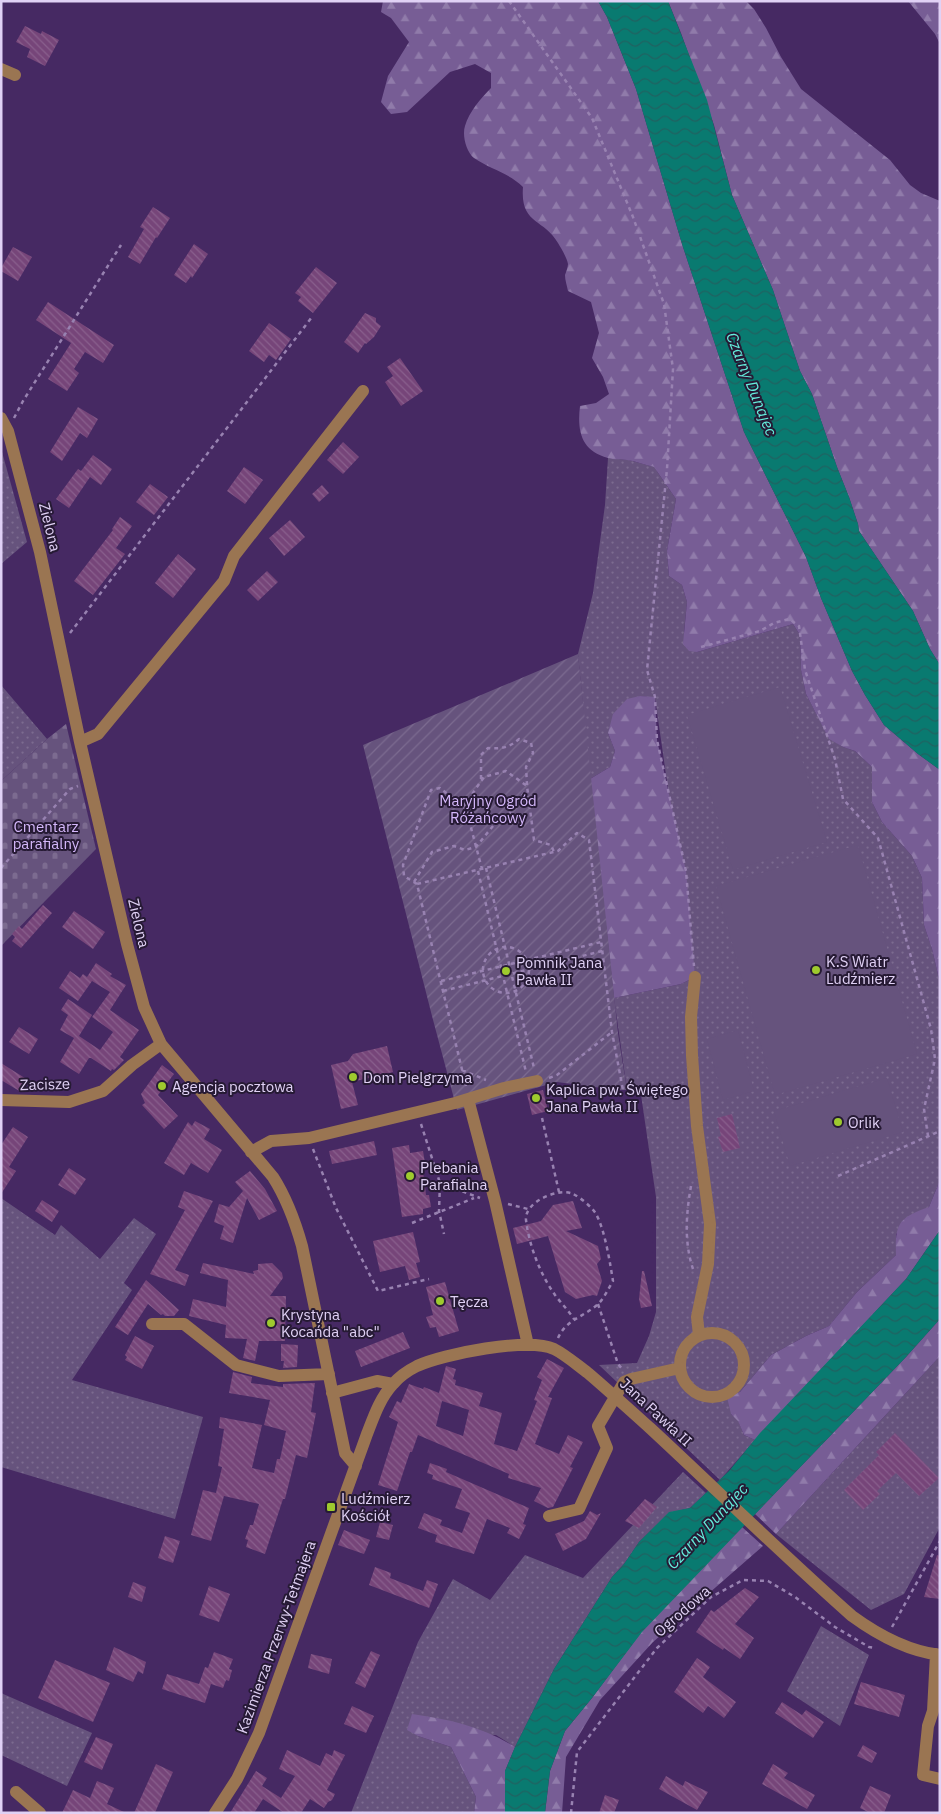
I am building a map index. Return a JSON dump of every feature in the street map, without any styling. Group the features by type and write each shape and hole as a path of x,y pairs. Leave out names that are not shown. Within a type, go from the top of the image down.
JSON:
{"street":[{"path":"1,69 15,75"},
{"path":"80,742 98,734 224,581 234,556 363,391"},
{"name":"Zielona","path":"1,418 8,431 40,552 80,742 144,1007 161,1044 273,1177 294,1216 302,1246 345,1453 356,1466"},
{"path":"695,977 691,1017 693,1064 697,1126 710,1224 708,1264 697,1317 699,1335"},
{"name":"Zacisze","path":"1,1100 69,1102 103,1091 132,1065 161,1044"},
{"path":"251,1152 271,1141 309,1138 416,1113 504,1088 533,1082"},
{"path":"468,1099 495,1201 528,1345"},
{"path":"152,1324 184,1324 236,1366 279,1376 329,1374"},
{"path":"719,1333 729,1337 742,1352 744,1373 739,1383 731,1391 721,1396 699,1395 683,1379 680,1368 684,1349 699,1335 719,1333"},
{"name":"Jana Pawła II","path":"356,1466 382,1399 393,1384 417,1366 435,1360 504,1346 528,1345 553,1349 568,1358 616,1397 852,1616 886,1638 910,1648 938,1654"},
{"path":"549,1516 579,1509 607,1448 598,1426 624,1382 680,1368"},
{"path":"332,1393 377,1381 393,1384"},
{"name":"Kazimierza Przerwy-Tetmajera","path":"215,1813 237,1779 259,1734 356,1466"},
{"path":"938,1654 933,1711 928,1726 923,1775 940,1779"},
{"path":"16,1792 40,1813"}],"path":[{"path":"510,1 592,118 633,217 664,304 673,369 668,469 647,670 654,697 657,740 686,871 695,977"},
{"path":"8,431 23,401 121,245"},
{"path":"59,647 312,316"},
{"path":"701,647 760,631 774,622 789,619 799,626 805,670 835,759 843,799 878,838 931,1029 936,1059 924,1109 928,1136"},
{"path":"481,781 481,755 488,748 500,749 512,745 519,739 531,743 533,753 526,767 534,840 551,845 554,852"},
{"path":"463,807 484,777 506,771 527,788"},
{"path":"1,868 70,790 80,786"},
{"path":"468,1099 417,884 404,876 404,864 431,790 440,788 466,809 507,993 533,1082"},
{"path":"414,882 432,852 454,846 465,850 476,847 497,821 506,819 527,788"},
{"path":"417,884 558,851 577,833 589,840 612,1032 623,1090"},
{"path":"486,868 516,990 533,1082"},
{"path":"441,981 601,942"},
{"path":"506,947 518,950 526,960 528,969 525,982 516,990 507,993 494,990 485,980 483,971 486,958 497,949 506,947"},
{"path":"443,991 602,951"},
{"path":"533,1082 557,1075 612,1032"},
{"path":"462,1070 504,1088"},
{"path":"416,1113 440,1183 439,1211 444,1234"},
{"path":"542,1118 559,1192"},
{"path":"838,1176 940,1131"},
{"path":"309,1138 336,1208 378,1291 429,1279"},
{"path":"553,1349 562,1329 598,1304 613,1281 606,1245 596,1213 573,1193 559,1192 537,1201 528,1209 526,1218 535,1258 554,1293 574,1319"},
{"path":"412,1223 475,1197"},
{"path":"598,1304 618,1364 631,1379"},
{"path":"886,1638 940,1542"},
{"name":"Ogrodowa","path":"571,1813 577,1752 658,1648 711,1598 743,1580 768,1582 795,1597 834,1627 868,1648 880,1648 886,1638"}],"green space":[{"path":"383,1 598,1 607,17 636,89 682,244 744,432 806,557 852,671 865,695 884,725 940,770 940,983 924,925 922,878 912,856 882,822 872,802 872,767 855,751 829,739 806,694 801,670 800,635 793,624 697,652 689,651 683,644 687,602 682,585 669,576 667,551 676,499 654,467 630,461 610,459 599,455 586,445 580,432 580,406 596,403 609,394 603,377 592,358 599,333 591,302 568,291 565,277 568,265 566,259 552,235 529,215 523,199 523,187 512,178 474,158 465,143 465,126 472,110 491,88 491,73 475,64 450,72 407,112 391,114 381,102 388,76 409,42 391,18 381,12"},
{"path":"668,1 746,1 754,9 766,28 801,89 890,160 910,185 921,193 940,201 940,665 930,649 913,611 859,531 849,497 812,394 800,371 773,290 732,195 714,125"},
{"path":"908,1 940,1 940,44 935,34"},
{"path":"1,453 27,542 1,564"},
{"path":"608,458 629,460 654,467 676,499 667,551 669,576 682,585 687,602 684,632 697,652 793,624 800,635 801,670 806,694 829,738 843,747 855,751 872,767 872,802 882,822 912,856 922,878 924,925 940,983 940,1180 929,1207 896,1234 896,1255 857,1292 829,1326 771,1355 740,1392 731,1414 738,1420 744,1435 755,1440 720,1480 599,1365 637,1363 649,1336 656,1312 656,1197 640,1088 627,1090 614,998 681,984 695,977 655,698 640,696 608,733 615,751 610,767 590,779 578,654 593,593 605,505"},
{"name":"Maryjny Ogród Różańcowy","path":"578,654 618,1033 627,1090 557,1082 457,1110 363,745"},
{"path":"1,685 47,739 1,781"},
{"path":"780,687 827,842 733,870 687,715"},
{"path":"640,696 655,697 657,740 686,871 695,977 681,984 614,998 590,779 610,767 615,751 608,733 613,714 627,699"},
{"name":"Cmentarz parafialny","path":"66,724 96,849 1,946 1,781"},
{"name":"K.S Wiatr Ludźmierz","path":"858,845 917,1054 775,1095 716,886"},
{"path":"738,1030 754,1091 723,1100 707,1039"},
{"name":"Orlik","path":"887,1078 903,1132 790,1166 774,1111"},
{"path":"940,1180 940,1230 906,1279 755,1440 744,1435 738,1421 731,1414 727,1397 740,1392 771,1355 829,1326 857,1292 896,1255 896,1236 900,1224 911,1215 929,1207"},
{"path":"1,1198 55,1235 61,1225 100,1259 134,1218 156,1234 124,1283 132,1290 72,1380 203,1417 175,1519 1,1467"},
{"path":"940,1319 940,1356 776,1534 755,1514"},
{"path":"940,1356 940,1527 904,1594 871,1610 776,1534"},
{"path":"683,1472 706,1493 690,1508 669,1513 639,1542 624,1564 612,1577 554,1669 515,1747 496,1735 418,1736 451,1747 476,1797 474,1813 351,1813 418,1642 453,1579 490,1600 525,1555 583,1578"},
{"path":"742,1527 763,1546 653,1642 600,1700 566,1757 562,1813 545,1813 550,1771 565,1731 642,1631"},
{"path":"821,1626 869,1655 840,1726 787,1691"},
{"path":"1,1693 92,1733 67,1786 1,1755"},
{"path":"412,1714 439,1718 478,1729 515,1747 505,1771 505,1813 474,1813 476,1797 451,1747 418,1736 407,1730"}],"water":[{"name":"Czarny Dunajec","path":"598,1 668,1 707,100 732,195 773,290 800,371 812,394 849,497 859,531 913,611 930,649 940,665 940,770 884,725 865,695 852,671 806,557 744,432 682,244 636,89 607,17"},
{"name":"Czarny Dunajec","path":"940,1230 940,1319 906,1357 642,1632 565,1731 550,1771 545,1813 505,1813 505,1771 515,1747 554,1669 612,1577 624,1564 639,1542 669,1512 690,1508 729,1471 760,1433 906,1279"}],"building":[{"path":"25,26 41,34 42,31 59,40 45,66 27,57 30,49 16,42"},
{"path":"153,207 170,218 140,264 128,257 144,229 140,227"},
{"path":"194,244 208,254 192,278 191,276 186,283 174,275"},
{"path":"13,247 32,257 18,281 1,271"},
{"path":"316,267 337,283 313,313 298,301 301,297 295,293"},
{"path":"48,302 114,345 103,363 85,352 74,369 79,373 67,391 48,379 71,343 36,320"},
{"path":"365,313 376,318 376,322 381,326 374,337 365,343 358,353 344,342"},
{"path":"269,323 291,339 276,360 269,355 264,362 249,351"},
{"path":"400,358 423,391 401,406 385,382 393,376 387,367"},
{"path":"78,407 98,419 87,438 80,433 62,461 50,452"},
{"path":"343,442 359,457 343,474 327,460"},
{"path":"93,455 112,469 101,485 90,477 69,508 56,499 78,469 81,471"},
{"path":"244,467 263,480 245,504 227,491"},
{"path":"150,484 168,497 154,515 136,502"},
{"path":"322,485 329,493 319,502 312,494"},
{"path":"120,517 132,526 116,548 125,554 93,595 74,581 113,530"},
{"path":"290,520 305,537 284,556 269,538"},
{"path":"178,554 196,569 173,598 155,583"},
{"path":"267,571 278,582 258,601 247,590"},
{"path":"43,905 52,913 21,948 12,941 15,937 12,934 19,926 22,929"},
{"path":"74,911 105,932 93,949 62,927"},
{"path":"96,963 112,974 110,976 126,985 110,1010 139,1030 120,1057 124,1060 114,1070 112,1069 111,1071 89,1058 79,1074 60,1062 74,1038 60,1030 68,1015 61,1010 68,999 92,1015 79,1036 100,1050 113,1032 92,1017 110,992 92,981 78,1001 59,988 70,971 80,978 83,974 87,977"},
{"path":"19,1027 38,1039 29,1054 9,1042"},
{"name":"Dom Pielgrzyma","path":"387,1046 393,1072 352,1082 358,1105 341,1109 331,1065 348,1061 353,1054"},
{"path":"1,1063 28,1080 21,1092 1,1080"},
{"path":"162,1065 174,1074 158,1095 178,1116 164,1129 142,1105 145,1103 141,1094"},
{"name":"Kaplica pw. Świętego Jana Pawła II","path":"543,1090 548,1111 532,1115 527,1094"},
{"path":"732,1114 740,1148 723,1152 718,1137 721,1136 717,1118"},
{"path":"195,1121 210,1129 204,1139 222,1150 208,1173 191,1163 184,1175 164,1163 188,1122 192,1126"},
{"path":"13,1127 28,1137 9,1167 16,1171 1,1194 1,1145"},
{"path":"374,1141 377,1155 332,1164 329,1151"},
{"name":"Plebania Parafialna","path":"409,1145 410,1153 423,1151 425,1163 422,1164 426,1195 429,1195 431,1207 423,1209 423,1214 402,1217 392,1148"},
{"path":"69,1168 86,1179 75,1195 58,1185"},
{"path":"250,1171 265,1189 277,1211 259,1220 247,1198 233,1243 220,1239 224,1226 214,1222 219,1204 229,1207 243,1191 235,1182"},
{"path":"184,1191 213,1201 175,1270 189,1275 185,1286 150,1274 185,1210 178,1207"},
{"path":"42,1200 59,1211 52,1222 35,1211"},
{"path":"573,1201 582,1228 566,1231 598,1246 601,1259 597,1264 602,1281 597,1296 593,1295 576,1299 565,1292 548,1236 517,1244 513,1228 541,1221 553,1205"},
{"path":"413,1232 420,1262 416,1263 420,1277 409,1280 405,1266 380,1272 373,1241"},
{"path":"203,1263 254,1274 253,1271 258,1270 258,1264 272,1263 282,1273 283,1278 270,1296 286,1296 285,1341 259,1341 255,1361 243,1358 247,1339 225,1338 226,1325 189,1316 193,1299 226,1307 228,1280 200,1273"},
{"path":"642,1271 644,1271 652,1306 641,1308 639,1299"},
{"path":"146,1280 179,1310 174,1316 165,1316 148,1304 128,1335 115,1327"},
{"name":"Tęcza","path":"445,1282 459,1331 439,1337 436,1327 430,1328 426,1317 433,1315 426,1287"},
{"path":"403,1332 410,1348 361,1367 355,1351"},
{"path":"135,1336 154,1346 142,1369 125,1360 127,1357 125,1355"},
{"path":"281,1344 298,1345 297,1367 283,1368 284,1361 281,1361"},
{"path":"547,1359 564,1368 548,1397 552,1398 535,1444 559,1454 568,1435 583,1442 570,1467 573,1468 553,1507 548,1508 534,1501 541,1488 508,1478 509,1474 418,1435 412,1452 410,1452 397,1491 378,1485 398,1422 389,1417 397,1401 401,1403 409,1384 439,1393 446,1366 456,1369 453,1379 456,1380 455,1385 483,1393 479,1406 502,1413 494,1444 517,1451 537,1401 534,1400 542,1380 537,1377","holes":["442,1401 469,1410 463,1436 436,1426"]},
{"path":"233,1372 252,1377 251,1383 283,1387 283,1384 315,1383 311,1412 316,1413 307,1458 296,1455 285,1499 283,1499 265,1554 246,1547 248,1540 245,1539 250,1525 253,1525 259,1504 224,1496 211,1541 191,1535 203,1490 216,1493 222,1467 218,1466 224,1429 219,1428 220,1417 262,1425 252,1468 274,1473 277,1459 280,1459 286,1431 264,1425 270,1400 229,1393"},
{"path":"895,1433 939,1478 919,1496 896,1473 877,1491 880,1494 863,1510 844,1490 879,1455 876,1452"},
{"path":"430,1463 447,1469 446,1472 529,1508 523,1524 526,1525 519,1539 507,1533 510,1528 487,1519 474,1554 435,1542 437,1535 418,1528 424,1513 442,1520 440,1525 462,1533 470,1513 455,1508 462,1489 432,1479 433,1475 427,1473"},
{"path":"645,1499 657,1507 639,1528 625,1521"},
{"path":"590,1511 597,1515 601,1513 586,1539 563,1551 555,1534 584,1521"},
{"path":"380,1522 393,1525 389,1540 376,1537"},
{"path":"344,1530 370,1540 364,1554 338,1545"},
{"path":"165,1536 180,1541 173,1563 158,1558"},
{"path":"937,1555 940,1556 940,1599 924,1597"},
{"path":"375,1567 391,1573 390,1578 423,1591 427,1580 438,1584 429,1608 369,1585"},
{"path":"133,1582 146,1587 142,1602 128,1597"},
{"path":"209,1586 230,1594 219,1622 199,1615"},
{"path":"745,1588 759,1597 735,1624 754,1638 740,1659 696,1632 711,1610 714,1612"},
{"path":"114,1647 146,1662 143,1674 138,1671 133,1682 106,1670"},
{"path":"371,1651 380,1655 365,1688 355,1683"},
{"path":"214,1652 233,1659 229,1669 232,1670 229,1681 226,1680 223,1688 211,1684 205,1703 162,1689 167,1674 199,1684 205,1667 208,1668"},
{"path":"311,1654 332,1659 329,1674 308,1668"},
{"path":"697,1658 710,1667 703,1677 736,1702 724,1718 708,1706 703,1713 674,1692"},
{"path":"55,1660 110,1683 93,1722 38,1698"},
{"path":"861,1682 905,1695 899,1717 854,1704"},
{"path":"782,1702 802,1715 806,1710 824,1722 813,1738 775,1713"},
{"path":"352,1706 374,1716 366,1733 344,1724"},
{"path":"96,1737 113,1744 102,1770 84,1762"},
{"path":"863,1745 877,1753 872,1763 857,1756"},
{"path":"287,1750 320,1766 326,1753 332,1756 334,1750 345,1755 327,1790 335,1794 332,1800 324,1808 310,1799 301,1813 284,1813 263,1799 254,1813 230,1813 256,1771 267,1778 262,1786 281,1798 295,1776 279,1769"},
{"path":"156,1764 173,1772 155,1813 134,1813"},
{"path":"773,1764 788,1773 784,1778 815,1795 807,1809 762,1784"},
{"path":"666,1776 683,1786 685,1781 708,1792 697,1810 659,1789"},
{"path":"97,1781 114,1788 107,1804 126,1813 62,1813 73,1790 90,1798"},
{"path":"870,1786 891,1795 884,1813 870,1813 860,1808"},
{"path":"605,1795 619,1800 614,1813 599,1813"}],"place":[{"name":"K.S Wiatr Ludźmierz","path":"816,970"},
{"name":"Pomnik Jana Pawła II","path":"506,971"},
{"name":"Dom Pielgrzyma","path":"353,1077"},
{"name":"Agencja pocztowa","path":"162,1086"},
{"name":"Kaplica pw. Świętego Jana Pawła II","path":"536,1098"},
{"name":"Orlik","path":"838,1122"},
{"name":"Plebania Parafialna","path":"410,1176"},
{"name":"Tęcza","path":"440,1301"},
{"name":"Krystyna Kocańda \"abc\"","path":"271,1323"},
{"name":"Ludźmierz Kościół","path":"331,1507"}]}
